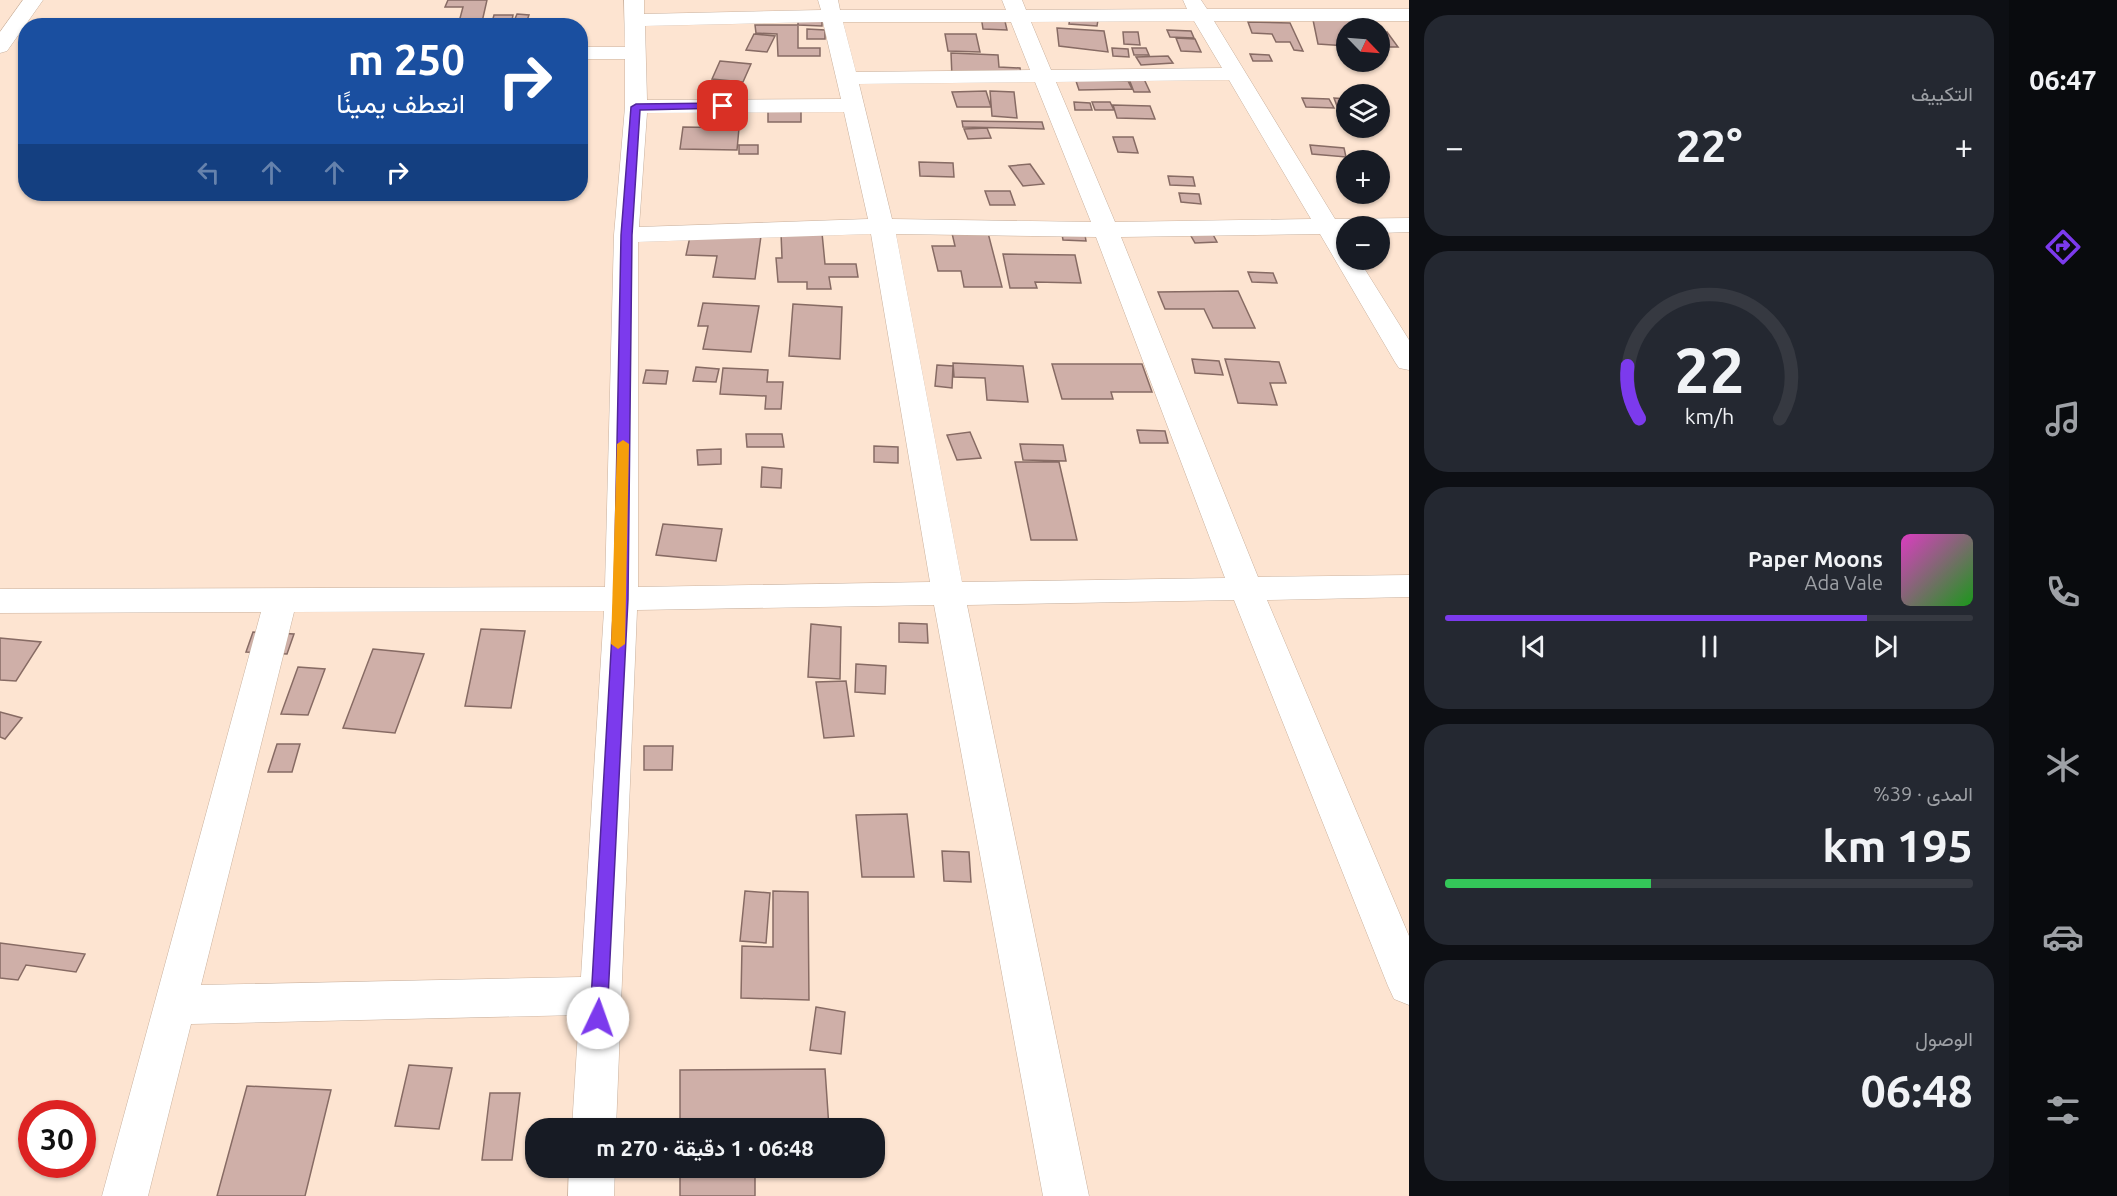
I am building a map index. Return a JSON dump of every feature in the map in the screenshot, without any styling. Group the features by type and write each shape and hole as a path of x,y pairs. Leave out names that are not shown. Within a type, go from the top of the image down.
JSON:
{"street":[{"path":"23,18 33,0"},
{"path":"830,8 882,226 948,594 1066,1196"},
{"path":"1016,8 1106,230 1246,589 1409,986"},
{"path":"1196,8 1336,241"},
{"path":"594,1118 621,599 627,235 636,107 634,10 1196,8 1409,15"},
{"path":"6,50 18,28"},
{"path":"588,53 634,53"},
{"path":"636,107 1044,77 1236,74"},
{"path":"627,235 882,226 1106,230 1409,225"},
{"path":"1354,270 1409,362"},
{"path":"0,601 621,599 1409,586"},
{"path":"125,1196 281,599"},
{"path":"176,1005 599,996"},
{"path":"591,1196 592,1178"}],"building":[{"path":"448,0 487,0 483,18 460,18 463,7 445,7"},
{"path":"517,14 529,15 528,18 515,18"},
{"path":"494,15 513,15 512,18 493,18"},
{"path":"1312,15 1346,18 1336,18 1336,45 1318,44"},
{"path":"981,16 1004,17 1007,30 983,29"},
{"path":"798,17 822,17 822,26 798,25"},
{"path":"1070,17 1098,20 1097,26 1069,24"},
{"path":"1248,22 1290,23 1303,51 1294,50 1290,42 1276,42 1272,34 1252,33"},
{"path":"755,25 798,25 798,48 820,48 820,56 778,56 777,34 756,33"},
{"path":"1057,28 1104,31 1108,52 1059,46"},
{"path":"807,29 825,30 825,39 807,39"},
{"path":"1167,30 1191,31 1194,38 1170,37"},
{"path":"1123,32 1138,32 1140,45 1124,44"},
{"path":"754,34 775,36 767,52 746,50"},
{"path":"945,34 976,34 980,52 948,51"},
{"path":"1390,36 1398,47 1390,47"},
{"path":"1176,38 1195,39 1201,52 1181,51"},
{"path":"1112,48 1128,49 1129,57 1113,56"},
{"path":"1132,48 1146,48 1149,55 1134,55"},
{"path":"951,53 998,55 999,67 1020,68 1022,80 952,77"},
{"path":"1250,54 1269,55 1272,61 1253,61"},
{"path":"1168,56 1173,63 1141,65 1136,57"},
{"path":"720,61 751,64 743,82 712,79"},
{"path":"1129,79 1144,79 1150,92 1134,92"},
{"path":"1076,81 1128,81 1132,89 1079,90"},
{"path":"986,91 991,107 957,107 952,92"},
{"path":"990,91 1014,92 1017,118 992,116"},
{"path":"1302,98 1329,99 1334,108 1306,107"},
{"path":"1074,102 1090,103 1092,110 1075,110"},
{"path":"1092,102 1110,102 1114,110 1095,110"},
{"path":"768,103 801,104 801,122 768,122"},
{"path":"1113,105 1150,106 1155,119 1117,118"},
{"path":"962,121 1042,122 1044,129 963,127"},
{"path":"683,127 739,128 737,150 680,149"},
{"path":"987,128 991,138 968,139 964,129"},
{"path":"1113,137 1133,137 1138,153 1118,152"},
{"path":"739,145 758,145 758,154 739,154"},
{"path":"1310,145 1344,148 1344,150 1336,150 1336,156 1312,154"},
{"path":"919,162 953,163 954,177 920,176"},
{"path":"1030,164 1044,184 1023,186 1009,166"},
{"path":"1168,176 1193,177 1195,186 1170,185"},
{"path":"985,191 1010,191 1015,205 990,205"},
{"path":"1179,193 1199,194 1201,204 1181,202"},
{"path":"951,229 987,229 1002,287 964,287 961,271 938,271 932,246 955,246"},
{"path":"1061,229 1084,229 1086,241 1063,240"},
{"path":"1187,229 1210,229 1217,242 1195,243"},
{"path":"691,232 761,236 755,279 713,277 717,256 686,255"},
{"path":"781,233 822,233 825,264 856,264 858,277 829,277 831,289 807,289 807,282 778,282 776,258 782,258"},
{"path":"1003,254 1075,255 1081,283 1035,282 1037,288 1010,288"},
{"path":"1248,272 1273,273 1277,283 1252,282"},
{"path":"1238,291 1255,328 1213,328 1204,309 1165,309 1158,292"},
{"path":"703,303 759,306 751,352 703,349 708,326 698,326"},
{"path":"793,304 842,307 840,359 789,356"},
{"path":"1192,359 1219,361 1223,375 1195,373"},
{"path":"1225,359 1279,362 1286,383 1270,383 1277,405 1238,403"},
{"path":"953,363 1023,366 1028,402 987,400 985,378 954,377"},
{"path":"1052,364 1142,364 1152,392 1111,392 1113,399 1062,399"},
{"path":"937,365 953,366 952,388 935,386"},
{"path":"696,367 719,369 716,382 693,381"},
{"path":"723,368 768,370 767,382 783,382 781,409 765,409 766,396 720,394"},
{"path":"646,370 668,371 666,384 643,383"},
{"path":"1137,430 1165,431 1168,443 1140,443"},
{"path":"970,432 981,458 957,460 947,435"},
{"path":"746,434 782,434 784,447 747,447"},
{"path":"1020,444 1063,445 1066,461 1023,460"},
{"path":"874,446 898,447 898,463 874,462"},
{"path":"721,449 721,464 698,465 697,450"},
{"path":"1015,462 1059,462 1077,540 1031,540"},
{"path":"762,467 782,469 781,488 761,487"},
{"path":"663,524 722,529 716,561 656,555"},
{"path":"899,623 927,624 928,643 899,642"},
{"path":"811,624 841,627 840,679 808,677"},
{"path":"481,629 525,631 511,708 465,706"},
{"path":"253,632 294,634 287,654 246,652"},
{"path":"0,638 41,642 16,681 0,680"},
{"path":"373,649 424,654 395,733 343,728"},
{"path":"856,664 886,666 885,694 855,692"},
{"path":"298,667 325,669 308,715 281,714"},
{"path":"846,681 854,736 824,738 816,682"},
{"path":"0,712 22,718 5,739 0,737"},
{"path":"277,744 300,744 292,772 268,772"},
{"path":"644,746 673,746 672,770 644,770"},
{"path":"907,814 914,877 862,877 856,815"},
{"path":"942,851 969,852 971,882 944,881"},
{"path":"745,891 770,893 766,943 740,941"},
{"path":"773,891 808,892 809,1000 741,998 742,946 773,947"},
{"path":"0,943 85,954 76,972 26,965 18,980 0,978"},
{"path":"816,1007 845,1012 841,1054 810,1050"},
{"path":"409,1065 452,1068 439,1129 395,1126"},
{"path":"825,1069 828,1118 680,1118 680,1070"},
{"path":"247,1086 331,1090 305,1196 217,1196"},
{"path":"490,1093 520,1093 512,1160 482,1160"},
{"path":"680,1178 755,1178 755,1196 680,1196"}],"slow traffic":[{"path":"618,644 621,599 623,444"}],"route":[{"path":"598,1018 621,599 627,235 636,107 723,106"}]}
